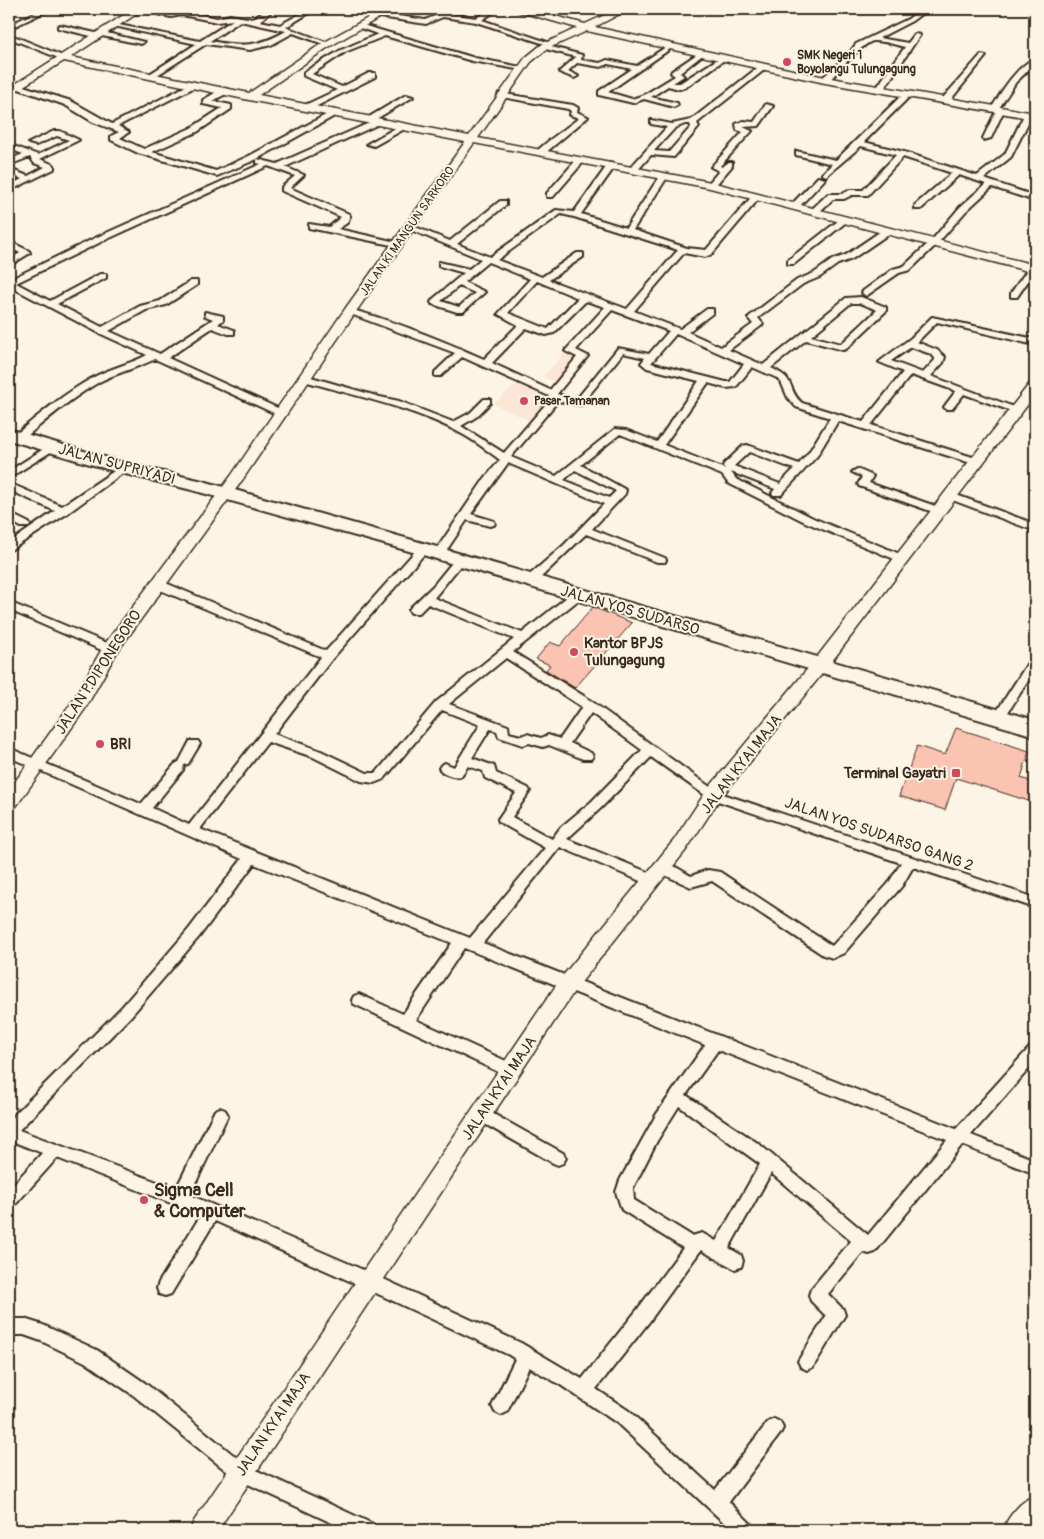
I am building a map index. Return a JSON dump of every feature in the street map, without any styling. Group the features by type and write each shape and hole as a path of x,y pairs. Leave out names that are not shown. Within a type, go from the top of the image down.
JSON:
{"highway":[{"name":"JALAN SUPRIYADI","path":"14,435 123,468 225,493"},
{"name":"JALAN YOS SUDARSO","path":"225,493 1035,728"}],"street":[{"path":"9,27 48,9"},
{"path":"13,89 101,35 139,9 171,15 182,13 218,20 228,17 280,27 343,51"},
{"path":"254,22 271,9"},
{"path":"363,9 428,22"},
{"path":"415,35 428,22 457,9"},
{"path":"477,20 495,9"},
{"path":"525,9 586,28 825,80 1032,115 1008,155 979,179"},
{"name":"JALAN KI MANGUN SARKORO","path":"225,493 349,312 522,68 532,56 547,46 625,9"},
{"path":"825,80 851,55 858,45 910,20 925,9"},
{"path":"116,25 204,43 253,49 268,44 310,20 309,10 280,27"},
{"path":"249,97 326,45 384,12"},
{"path":"443,15 477,20 580,56 563,72 574,76"},
{"path":"151,77 239,19"},
{"path":"359,26 386,33 415,35 474,60 522,68"},
{"path":"60,27 141,42"},
{"path":"341,89 307,74 343,51 386,33"},
{"path":"879,90 917,35"},
{"path":"871,38 910,46"},
{"path":"11,39 63,58 192,86 711,185 1034,268 1014,295"},
{"path":"671,46 602,93 633,101 640,97 646,97 674,105"},
{"path":"694,78 674,73 702,53"},
{"path":"945,101 983,56"},
{"path":"667,84 678,87 723,58"},
{"path":"988,138 1006,90 1022,71 1027,70 1035,60"},
{"path":"576,61 601,65 607,62 638,68"},
{"path":"633,170 672,126 684,122 693,122 764,67"},
{"path":"306,108 372,75"},
{"path":"646,97 680,76"},
{"path":"113,126 192,86"},
{"path":"13,89 68,103 96,120 125,132 114,139 145,152 217,174 336,114"},
{"path":"145,152 194,130 228,107 206,102 223,92"},
{"path":"502,95 570,107 575,110 573,113 584,117 541,152"},
{"path":"795,206 907,95"},
{"path":"278,167 372,121 409,97"},
{"path":"724,170 715,167 748,131 739,126 743,123 756,124 769,106"},
{"path":"654,122 672,126"},
{"path":"648,152 671,155 694,127 693,122"},
{"path":"371,144 404,127"},
{"path":"9,163 75,140 57,133 34,143"},
{"path":"711,185 751,140"},
{"path":"859,143 958,172 1035,199"},
{"path":"9,146 33,156 37,161 51,167 9,188"},
{"path":"799,153 838,163"},
{"path":"815,211 831,196 844,197 850,192 865,193 901,154"},
{"path":"252,158 300,175 286,187 287,191 346,216 344,221 331,230"},
{"path":"550,195 581,160"},
{"path":"9,283 98,240 267,164"},
{"path":"576,216 612,165"},
{"path":"9,170 28,179"},
{"path":"918,207 958,172"},
{"path":"628,231 664,176"},
{"path":"866,293 896,270 907,268 963,209 992,183"},
{"path":"457,282 559,212 628,231 683,250 705,254 709,252 757,196"},
{"path":"452,244 503,203"},
{"path":"791,262 846,219"},
{"path":"312,226 398,245"},
{"path":"410,228 584,297 678,331 764,369 783,378 796,404 978,462"},
{"path":"722,351 758,324 752,318 767,305 800,282 817,275 833,263 849,257 887,231"},
{"path":"9,244 26,253 9,263"},
{"path":"628,312 683,250"},
{"path":"580,255 540,279 502,314 524,324 550,332 584,297"},
{"path":"442,264 469,272"},
{"path":"50,304 103,276"},
{"path":"9,283 102,330 281,413"},
{"path":"102,330 143,308 163,303 194,283"},
{"path":"764,369 852,299 884,308 843,347 806,337"},
{"path":"191,832 328,656 466,516 489,480 554,396 582,356 570,351 611,306"},
{"path":"710,311 678,331 650,356 646,363 650,366 732,385 750,363"},
{"path":"349,312 396,326 462,352 554,396 578,403 620,350 650,356"},
{"path":"14,435 96,380 114,370 136,366 158,356 220,318 208,314"},
{"path":"1017,410 884,362 910,343 933,320 938,318 1035,342"},
{"path":"211,324 231,332"},
{"path":"486,363 524,324"},
{"path":"910,343 934,352 940,357 940,361 924,378"},
{"path":"438,374 462,352"},
{"path":"865,426 908,372"},
{"path":"304,378 378,400 396,403 455,426 505,458 611,503"},
{"path":"658,447 705,380"},
{"path":"949,407 961,391"},
{"name":"JALAN KYAI MAJA","path":"203,1530 568,984 680,845 713,795 820,665 1017,410 1033,394"},
{"path":"455,426 473,414 487,401"},
{"path":"772,498 813,454 835,416"},
{"path":"556,481 574,464 619,431 726,473 732,481 800,516 903,559"},
{"path":"9,475 53,446"},
{"path":"782,488 731,469 728,466 747,448 801,468"},
{"path":"530,581 585,530 621,492 621,490 574,464"},
{"path":"9,548 31,528 64,510 123,468"},
{"path":"857,472 868,476 863,484 940,511"},
{"path":"9,486 64,510"},
{"name":"JALAN P.DIPONEGORO","path":"9,803 79,705 110,649 225,493"},
{"path":"951,496 1035,528"},
{"path":"9,516 31,528"},
{"path":"466,516 490,523"},
{"path":"585,530 661,560"},
{"path":"415,610 437,589 459,561"},
{"path":"157,584 328,656"},
{"path":"265,736 317,754 365,778 380,776 440,705 577,594"},
{"path":"426,599 522,638"},
{"path":"9,606 110,649"},
{"name":"JALAN YOS SUDARSO GANG 2","path":"504,652 590,706 713,795 908,862 1035,903"},
{"path":"999,717 1035,661"},
{"path":"440,705 504,728 503,734 505,736 523,741 527,738 543,743 548,739 588,756"},
{"path":"562,746 590,706"},
{"path":"445,768 457,773 487,723"},
{"path":"142,810 182,764 194,744"},
{"path":"406,1022 467,943 555,843 596,805 650,750"},
{"path":"9,752 251,857 568,984 1035,1167"},
{"path":"464,760 490,769 489,775 523,791 524,794 504,819 555,843 656,873 691,882 708,875 715,876 828,951 833,952 839,949 866,916 892,891 902,878 908,862"},
{"path":"251,857 194,933 126,1012 9,1131 180,1198 369,1281 526,1355 584,1390 623,1417 745,1530"},
{"path":"359,1000 510,1070"},
{"path":"694,1246 628,1205 624,1196 625,1188 635,1171 639,1158 677,1097 715,1042"},
{"path":"677,1097 754,1149 869,1246 959,1137 1035,1052"},
{"path":"481,1114 558,1158"},
{"path":"180,1198 220,1115"},
{"path":"9,1200 54,1150"},
{"path":"719,1251 769,1162"},
{"path":"165,1288 212,1212"},
{"path":"584,1390 700,1240 735,1261"},
{"path":"807,1361 837,1315 817,1295 862,1241"},
{"path":"9,1328 24,1327 43,1333 92,1356 139,1389 241,1472 367,1530"},
{"path":"501,1406 526,1355"},
{"path":"716,1504 774,1428"},
{"path":"1016,1530 1035,1508"}],"shaded area":[{"name":"Pasar Tamanan","path":"566,351 582,356 558,383 543,377"},
{"name":"Pasar Tamanan","path":"521,381 554,398 533,422 493,404"}],"building":[{"name":"Kantor BPJS Tulungagung","path":"593,607 632,623 575,688 546,670 550,665 536,659 550,642 560,646"},
{"name":"Terminal Gayatri","path":"956,728 1029,751 1021,778 1035,783 1035,803 956,778 945,810 899,796 917,746 945,755"}],"place":[{"name":"SMK Negeri 1 Boyolangu Tulungagung","path":"787,62"},
{"name":"Pasar Tamanan","path":"524,401"},
{"name":"Kantor BPJS Tulungagung","path":"574,652"},
{"name":"BRI","path":"100,744"},
{"name":"Terminal Gayatri","path":"956,773"},
{"name":"Sigma Cell & Computer","path":"144,1200"}]}
